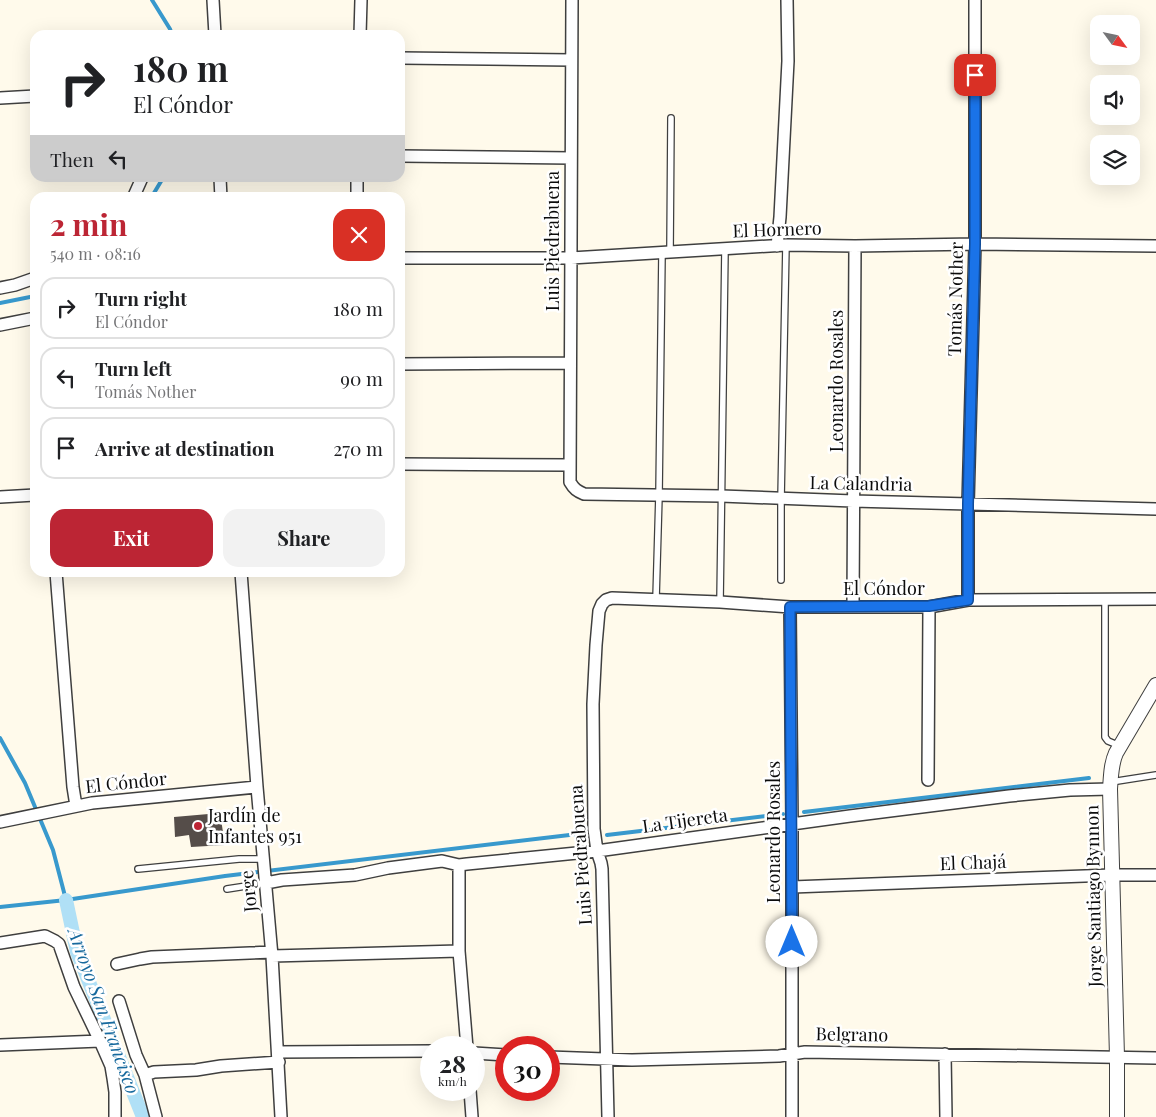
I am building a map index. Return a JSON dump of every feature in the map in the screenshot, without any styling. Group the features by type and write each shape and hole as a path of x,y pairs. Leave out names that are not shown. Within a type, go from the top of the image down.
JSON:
{"street":[{"path":"213,0 215,30"},
{"path":"360,30 361,0"},
{"name":"Luis Piedrabuena","path":"570,482 572,0"},
{"path":"782,246 780,217 788,61 787,0"},
{"name":"Tomás Nother","path":"968,600 968,504 975,244 975,0"},
{"path":"405,58 571,60"},
{"path":"0,98 30,96"},
{"path":"405,156 571,158"},
{"name":"El Hornero","path":"405,258 571,258 782,246 975,244 1156,246"},
{"name":"Leonardo Rosales","path":"853,607 855,246"},
{"path":"0,288 30,280"},
{"path":"0,325 30,319"},
{"path":"405,364 570,364"},
{"path":"405,464 570,465"},
{"name":"La Calandria","path":"570,482 574,489 584,494 721,496 1156,509"},
{"path":"0,497 30,495"},
{"path":"56,577 76,806"},
{"name":"Jorge","path":"241,577 272,954 281,1117"},
{"name":"Luis Piedrabuena","path":"608,1117 602,869 594,829 593,704 599,611 606,600 612,598"},
{"name":"El Cóndor","path":"612,598 790,607 929,606 968,600 1156,599"},
{"path":"928,780 929,606"},
{"name":"Leonardo Rosales","path":"790,607 792,1117"},
{"name":"Jorge Santiago Bynnon","path":"1117,1117 1110,785 1112,761 1156,685"},
{"name":"La Tijereta","path":"265,871 282,880 355,875 388,868 442,861 459,864 597,851 911,808 1110,785"},
{"name":"El Cóndor","path":"0,822 76,806 257,787"},
{"path":"459,864 459,951 466,1036"},
{"name":"El Chajá","path":"792,886 1156,875"},
{"path":"0,943 45,936 59,944 74,987 111,1066 114,1078 115,1117"},
{"path":"117,964 152,958 459,951"},
{"path":"119,1001 136,1055 145,1075 156,1117"},
{"path":"0,1046 100,1041"},
{"path":"145,1075 154,1072 196,1070 279,1057 420,1051"},
{"name":"Belgrano","path":"560,1057 632,1060 779,1056 805,1052 1156,1058"},
{"path":"945,1054 946,1117"},
{"path":"471,1101 472,1117"}],"lane":[{"path":"656,599 671,118"},
{"path":"781,580 782,246"},
{"path":"720,602 725,249"},
{"path":"1105,600 1106,737 1108,741 1120,746"},
{"path":"1110,785 1156,775"},
{"path":"138,869 238,859 265,871"},
{"path":"227,889 265,871"}],"building":[{"name":"Jardín de Infantes 951","path":"220,813 225,845 191,847 189,835 175,837 174,817"}],"waterway":[{"name":"Arroyo San Francisco","path":"152,0 170,30"},
{"name":"Arroyo San Francisco","path":"155,192 161,182"},
{"name":"Arroyo San Francisco","path":"0,303 30,297"},
{"name":"Arroyo San Francisco","path":"0,738 25,783 53,850 66,900"},
{"path":"804,812 1089,778"},
{"path":"607,835 783,814"},
{"path":"0,907 66,900 225,876 578,834"},
{"name":"Arroyo San Francisco","path":"66,900 77,952 143,1117"}],"place":[{"name":"Jardín de Infantes 951","path":"198,826"}],"route":[{"path":"792,942 790,607 938,606 968,600 968,504 975,244 975,75"}]}
